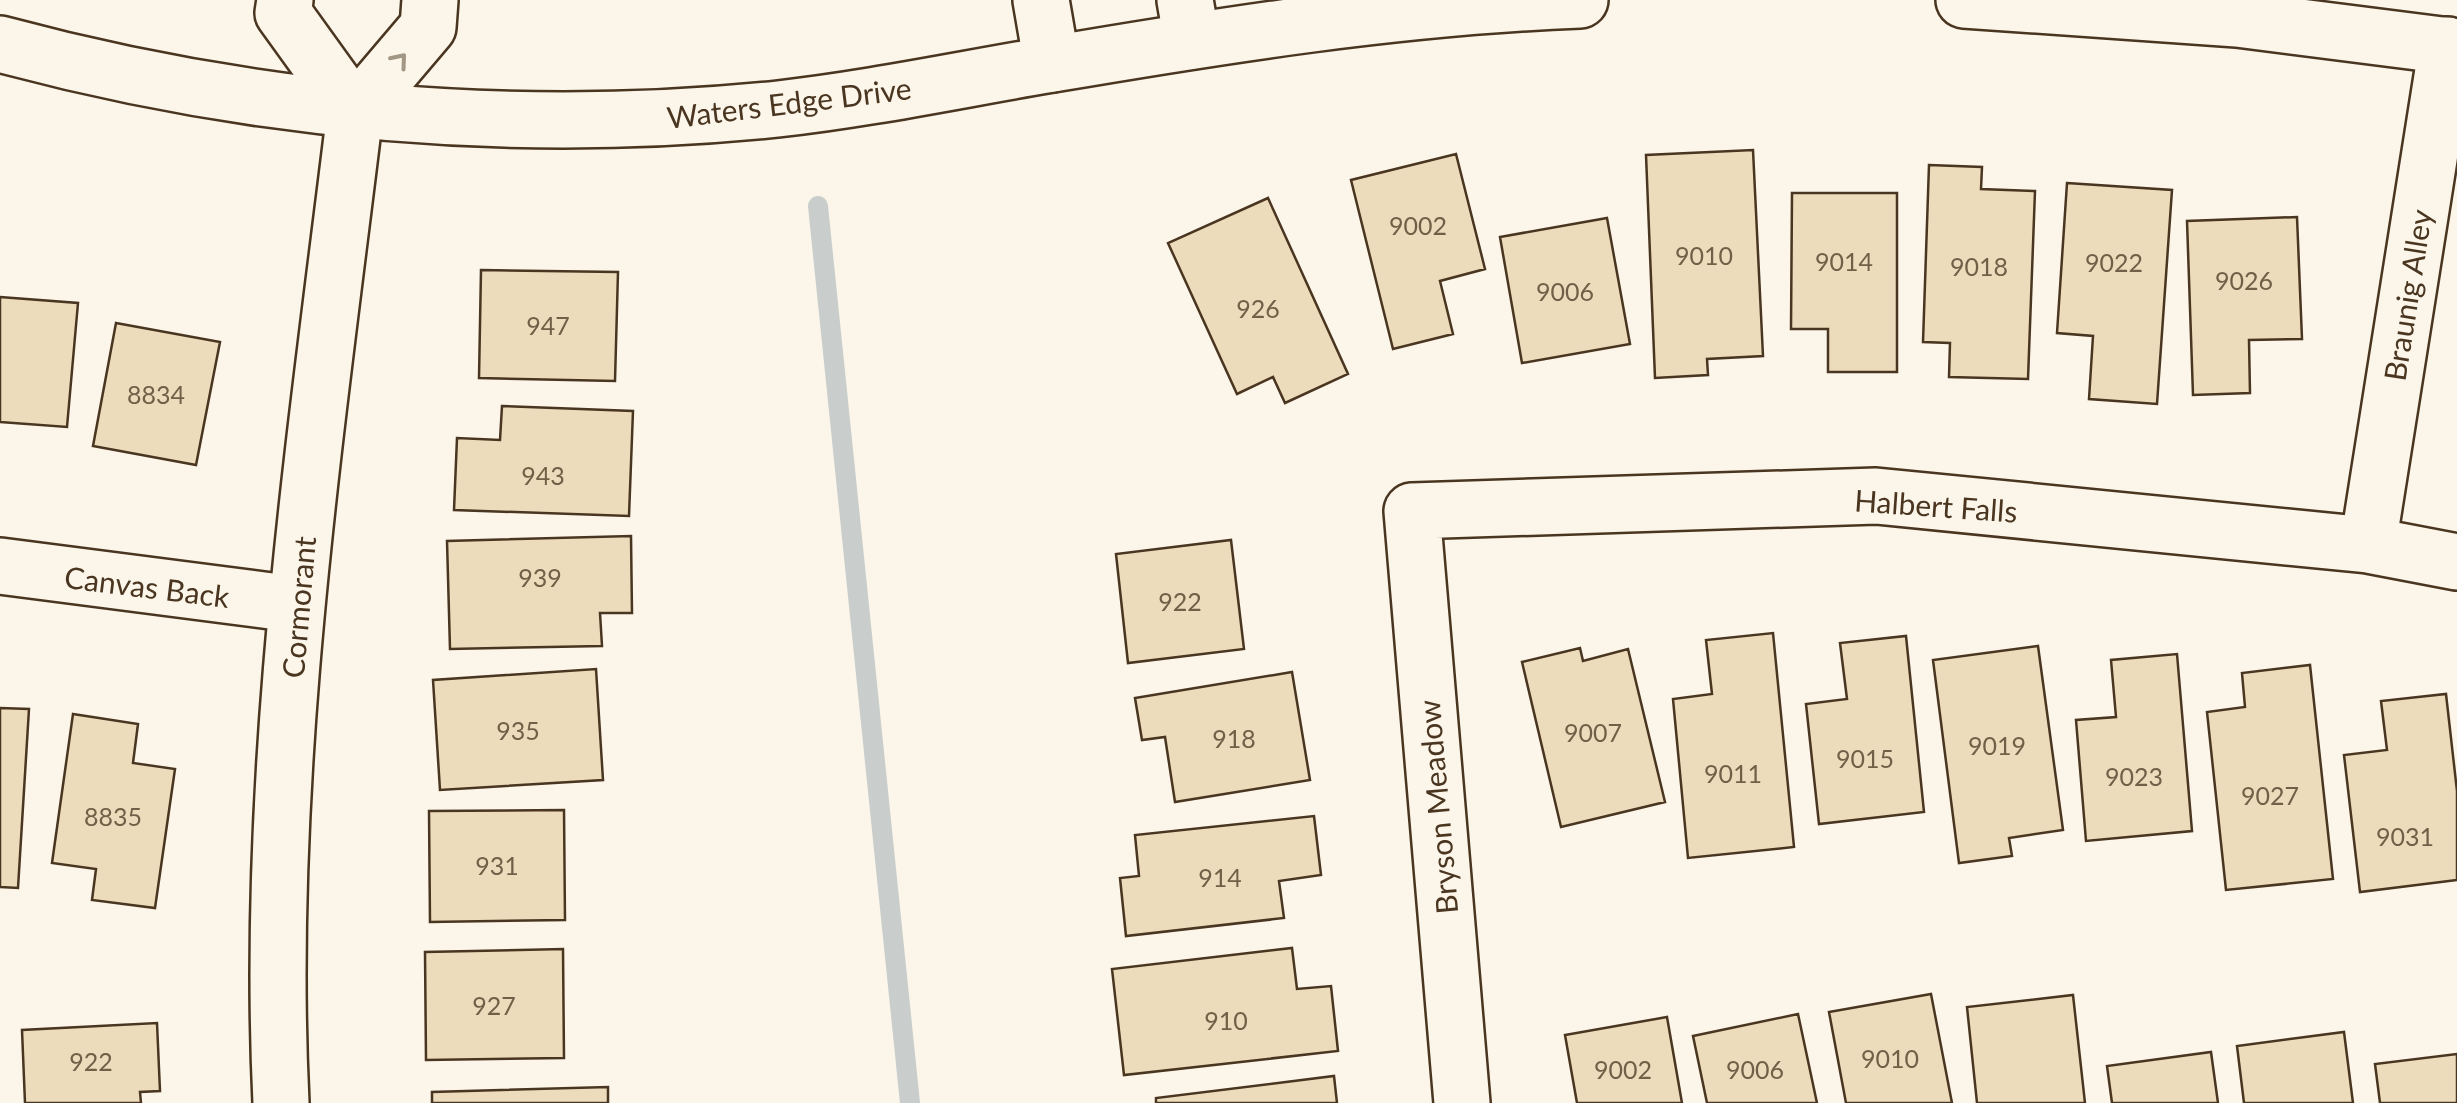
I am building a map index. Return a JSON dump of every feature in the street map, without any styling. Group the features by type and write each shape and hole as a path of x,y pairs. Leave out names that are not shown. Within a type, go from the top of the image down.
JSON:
{"street":[{"path":"285,0 283,13 355,113 428,27 430,0"},
{"path":"1041,0 1052,64"},
{"name":"Waters Edge Drive","path":"0,44 163,84 355,113 539,122 653,118 812,104 1052,64 1189,21 1388,15 1580,0"},
{"path":"1964,0 2236,19 2452,46"},
{"name":"Braunig Alley","path":"2368,545 2452,46"},
{"name":"Cormorant","path":"281,1103 277,1018 294,604 355,113"},
{"name":"Halbert Falls","path":"1412,510 1876,496 2368,545 2457,562"},
{"name":"Bryson Meadow","path":"1412,510 1462,1103"},
{"name":"Canvas Back","path":"0,566 294,604"}],"building":[{"path":"1753,150 1763,356 1707,359 1708,375 1655,378 1646,155"},
{"path":"1456,154 1485,269 1440,281 1453,334 1393,349 1351,180"},
{"path":"1929,165 1982,167 1981,189 2035,191 2028,379 1949,377 1950,343 1923,342"},
{"path":"2067,183 2172,190 2157,404 2089,399 2093,336 2057,333"},
{"path":"1792,193 1897,193 1897,372 1828,372 1828,329 1791,329"},
{"path":"1268,198 1348,374 1285,403 1273,377 1237,394 1168,243"},
{"path":"2297,217 2302,339 2249,340 2250,393 2193,395 2187,221"},
{"path":"1607,218 1630,344 1522,363 1500,237"},
{"path":"481,270 618,272 615,381 479,378"},
{"path":"0,297 78,303 67,427 0,422"},
{"path":"116,323 220,342 196,465 93,446"},
{"path":"502,406 633,411 629,516 454,510 457,438 500,440"},
{"path":"631,536 632,613 600,613 602,646 450,649 447,541"},
{"path":"1231,540 1244,649 1128,663 1116,554"},
{"path":"1773,633 1794,847 1688,858 1673,699 1712,694 1706,640"},
{"path":"1906,636 1924,812 1819,824 1806,704 1847,699 1840,643"},
{"path":"2038,646 2063,830 2009,838 2012,856 1959,863 1933,660"},
{"path":"1580,648 1583,661 1628,649 1665,802 1561,827 1522,662"},
{"path":"2177,654 2192,831 2086,841 2076,720 2116,717 2111,660"},
{"path":"2310,665 2333,879 2226,890 2207,712 2245,707 2242,673"},
{"path":"596,669 603,780 440,790 433,680"},
{"path":"1292,672 1310,780 1175,802 1165,737 1142,740 1135,698"},
{"path":"2446,694 2457,791 2457,880 2360,892 2344,755 2387,750 2381,701"},
{"path":"0,708 29,709 18,888 0,887"},
{"path":"73,714 138,724 133,763 175,769 155,908 92,900 96,869 52,863"},
{"path":"564,810 565,920 430,922 429,811"},
{"path":"1314,816 1321,875 1279,881 1284,918 1126,936 1120,878 1139,876 1135,835"},
{"path":"1292,948 1297,989 1331,986 1338,1051 1124,1075 1112,969"},
{"path":"563,949 564,1058 426,1060 425,952"},
{"path":"1931,994 1952,1103 1846,1103 1829,1012"},
{"path":"2073,995 2085,1103 1977,1103 1967,1007"},
{"path":"1798,1014 1817,1103 1707,1103 1693,1036"},
{"path":"1667,1017 1682,1103 1577,1103 1565,1035"},
{"path":"157,1023 160,1091 140,1092 141,1103 25,1103 22,1030"},
{"path":"2344,1032 2353,1103 2244,1103 2237,1046"},
{"path":"2211,1052 2218,1103 2112,1103 2107,1066"},
{"path":"2457,1054 2457,1103 2380,1103 2375,1064"},
{"path":"1334,1076 1337,1103 1156,1103 1156,1098"},
{"path":"608,1087 608,1103 432,1103 432,1092"}],"waterway":[{"path":"818,206 910,1103"}]}
